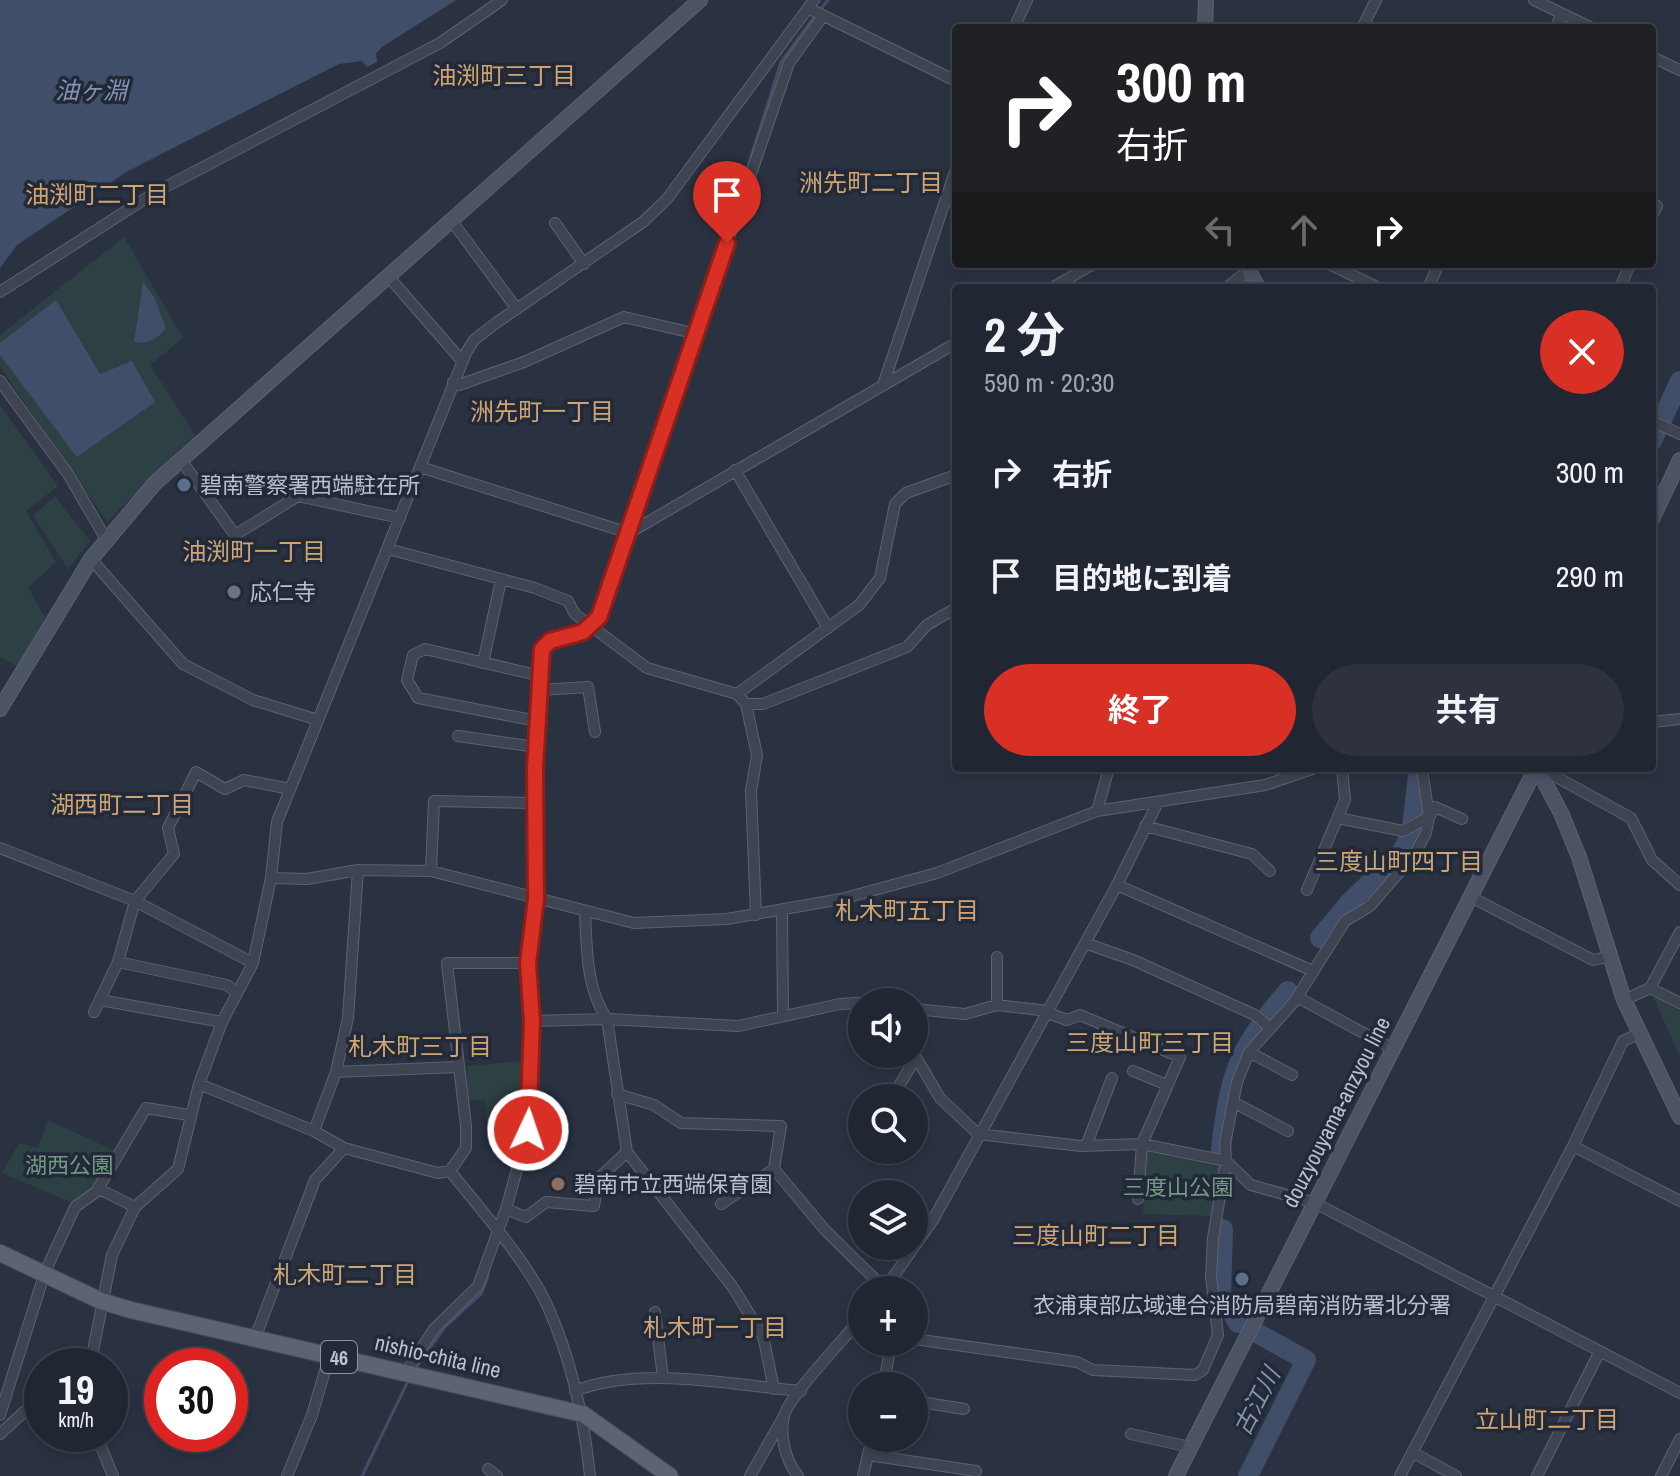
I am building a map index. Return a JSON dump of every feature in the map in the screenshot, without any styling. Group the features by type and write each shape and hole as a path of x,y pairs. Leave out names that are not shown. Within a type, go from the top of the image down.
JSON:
{"main road":[{"path":"1205,24 1206,0"},
{"path":"0,709 91,559 155,483 698,1"},
{"path":"1656,511 1680,460"},
{"name":"douzyouyama-anzyou line","path":"1176,1476 1535,772"},
{"path":"1539,772 1579,857 1607,957 1624,1000 1680,1117"},
{"name":"nishio-chita line","path":"0,1253 101,1301 583,1414 670,1476"}],"street":[{"path":"0,292 154,193 440,43 502,0"},
{"path":"1016,24 1027,0"},
{"path":"1364,24 1376,0"},
{"path":"1534,0 1583,24"},
{"path":"92,1348 112,1255 135,1207 178,1169 199,1084 222,1022 253,963 271,878 277,822 453,382 474,340 643,222 667,199 811,4 823,16 952,79"},
{"path":"1557,24 1562,14"},
{"path":"407,1371 434,1329 478,1286 506,1209 528,1130 532,1021 528,963 536,899 534,803 544,644 583,632 599,617 789,63 823,16"},
{"path":"1656,59 1680,70"},
{"path":"883,385 952,181"},
{"path":"451,220 517,309"},
{"path":"555,223 584,264"},
{"path":"1059,284 1086,268"},
{"path":"1230,284 1247,268"},
{"path":"1337,268 1371,284"},
{"path":"388,276 462,361"},
{"path":"453,382 459,385 524,362 624,317 697,334"},
{"path":"420,467 629,533 952,345"},
{"path":"0,381 68,474 106,539"},
{"path":"1656,423 1680,434"},
{"path":"181,460 235,535 298,496 400,518"},
{"path":"735,470 828,628"},
{"path":"737,694 859,605 880,578 895,504 906,493 952,476"},
{"path":"388,549 568,601 575,614 647,668 737,694 746,704 757,755 751,791 756,915"},
{"path":"91,559 183,664 253,700 318,720"},
{"path":"483,663 501,580"},
{"path":"746,704 763,704 907,647 927,625 952,610"},
{"path":"537,721 418,698 407,680 413,655 425,649 541,676"},
{"path":"540,690 588,687 595,732"},
{"path":"1656,722 1680,719"},
{"path":"458,736 536,747"},
{"path":"94,1012 118,962 135,901 174,854 168,828 196,772 225,789 244,780 290,789"},
{"path":"1097,811 1108,772"},
{"path":"271,878 307,879 358,870 431,871 585,913 656,925 756,915 937,873 1097,811 1265,785 1303,772"},
{"path":"1307,890 1345,800 1342,772"},
{"path":"928,1341 1077,1362 1093,1370 1195,1375 1203,1370 1218,1335 1211,1277 1213,1238 1226,1161 1225,1143 1233,1102 1249,1052 1297,997 1345,921 1370,906 1415,854 1426,833 1429,817 1423,772"},
{"path":"1545,772 1631,818 1652,860 1680,885"},
{"path":"431,871 434,801 534,803"},
{"path":"895,1276 933,1220 1117,885 1157,804"},
{"path":"1338,818 1403,831 1429,817 1435,807 1462,819"},
{"path":"1145,826 1252,854 1270,871"},
{"path":"1,851 135,901 253,963"},
{"path":"314,1131 336,1072 348,1018 358,870"},
{"path":"1117,885 1313,971"},
{"path":"1471,897 1593,960 1607,957"},
{"path":"782,910 783,1016"},
{"path":"585,913 589,974 596,1002 607,1019 627,1152 732,1286 763,1336 774,1389"},
{"path":"1624,1000 1650,988 1680,932"},
{"path":"1085,943 1133,960 1255,1015 1268,1027"},
{"path":"997,957 997,1005"},
{"path":"118,962 227,985 236,992"},
{"path":"199,1084 314,1131 344,1148 438,1173 450,1171 466,1148 447,963 528,963"},
{"path":"1650,988 1680,1003"},
{"path":"1297,997 1393,1049"},
{"path":"100,1000 222,1022"},
{"path":"532,1021 607,1019 738,1026 848,1004"},
{"path":"928,1010 965,1014 997,1005 1048,1012 1067,1020 1080,1015 1180,1057 1142,1144 1138,1199"},
{"path":"1400,1476 1573,1146 1623,1041 1638,1034"},
{"path":"1249,1052 1292,1075"},
{"path":"336,1072 457,1067"},
{"path":"922,1068 940,1098 978,1134 1026,1142 1086,1146 1142,1144 1226,1161 1251,1185 1315,1203 1390,1245 1496,1295 1680,1393"},
{"path":"1133,1071 1167,1085"},
{"path":"1086,1146 1112,1078"},
{"path":"617,1094 654,1105 681,1123 781,1126 774,1169 721,1204"},
{"path":"1233,1102 1288,1131"},
{"path":"0,1415 45,1272 75,1207 99,1189 146,1108 189,1115"},
{"path":"1573,1146 1680,1201"},
{"path":"255,1338 315,1180 344,1148"},
{"path":"506,1209 526,1217 546,1202 594,1206 599,1178 627,1152"},
{"path":"774,1169 825,1230 871,1276"},
{"path":"450,1171 498,1231 546,1303 583,1414 590,1476"},
{"path":"99,1189 135,1207"},
{"path":"655,1312 663,1378"},
{"path":"750,1476 801,1391 848,1334"},
{"path":"1537,1476 1600,1351"},
{"path":"287,1476 312,1415 330,1354"},
{"path":"575,1391 594,1384 663,1378 801,1391"},
{"path":"928,1403 964,1409"},
{"path":"0,1434 24,1412"},
{"path":"784,1416 785,1456 798,1476"},
{"path":"1131,1434 1190,1447"},
{"path":"1661,1476 1680,1439"},
{"path":"103,1452 113,1476"},
{"path":"863,1476 869,1452"},
{"path":"1412,1452 1456,1476"},
{"path":"868,1455 976,1471"}],"green space":[{"path":"124,237 183,338 150,365 195,435 107,522 0,367 0,335"},
{"path":"0,405 58,486 26,511 56,562 28,588 45,617 18,667 0,657"},
{"path":"55,496 90,541 68,569 33,516"},
{"path":"1657,992 1680,1003 1680,1057 1654,998"},
{"path":"523,1061 524,1123 487,1124 485,1099 468,1101 467,1066"},
{"name":"湖西公園","path":"48,1120 115,1151 94,1189 73,1203 2,1173 19,1143 38,1148"},
{"name":"三度山公園","path":"1146,1151 1220,1167 1212,1216 1143,1214"}],"water":[{"name":"油ヶ淵","path":"0,0 456,0 382,47 376,53 377,62 367,67 362,61 339,64 128,171 17,245 0,268"},
{"path":"143,282 154,297 166,328 153,340 139,343 134,342"},
{"path":"56,300 100,374 132,361 155,402 77,457 0,355 0,343"}],"waterway":[{"path":"820,10 828,0"},
{"path":"739,195 781,62 815,16"},
{"name":"古江川","path":"1656,432 1680,381"},
{"name":"古江川","path":"1320,938 1350,902 1400,854 1411,835 1419,772"},
{"name":"古江川","path":"1221,1150 1228,1102 1239,1064 1258,1029 1288,991"},
{"name":"古江川","path":"1223,1229 1221,1294 1238,1323"},
{"path":"415,1369 444,1328 481,1294 488,1276"},
{"name":"古江川","path":"1248,1476 1306,1360 1255,1332"},
{"path":"362,1476 409,1379"}],"place":[{"name":"碧南警察署西端駐在所","path":"184,485"},
{"name":"応仁寺","path":"234,592"},
{"name":"碧南市立西端保育園","path":"558,1184"},
{"name":"衣浦東部広域連合消防局碧南消防署北分署","path":"1242,1279"}],"district":[{"name":"油渕町三丁目","path":"504,75"},
{"name":"洲先町二丁目","path":"871,182"},
{"name":"油渕町二丁目","path":"97,194"},
{"name":"洲先町一丁目","path":"542,411"},
{"name":"油渕町一丁目","path":"254,551"},
{"name":"湖西町二丁目","path":"122,804"},
{"name":"三度山町四丁目","path":"1399,861"},
{"name":"札木町五丁目","path":"907,910"},
{"name":"三度山町三丁目","path":"1150,1042"},
{"name":"札木町三丁目","path":"420,1046"},
{"name":"三度山町二丁目","path":"1096,1235"},
{"name":"札木町二丁目","path":"345,1274"},
{"name":"札木町一丁目","path":"715,1327"},
{"name":"立山町二丁目","path":"1547,1419"}],"route":[{"path":"528,1130 532,1021 528,963 536,899 534,803 542,649 550,641 583,632 599,617 727,243"}]}
